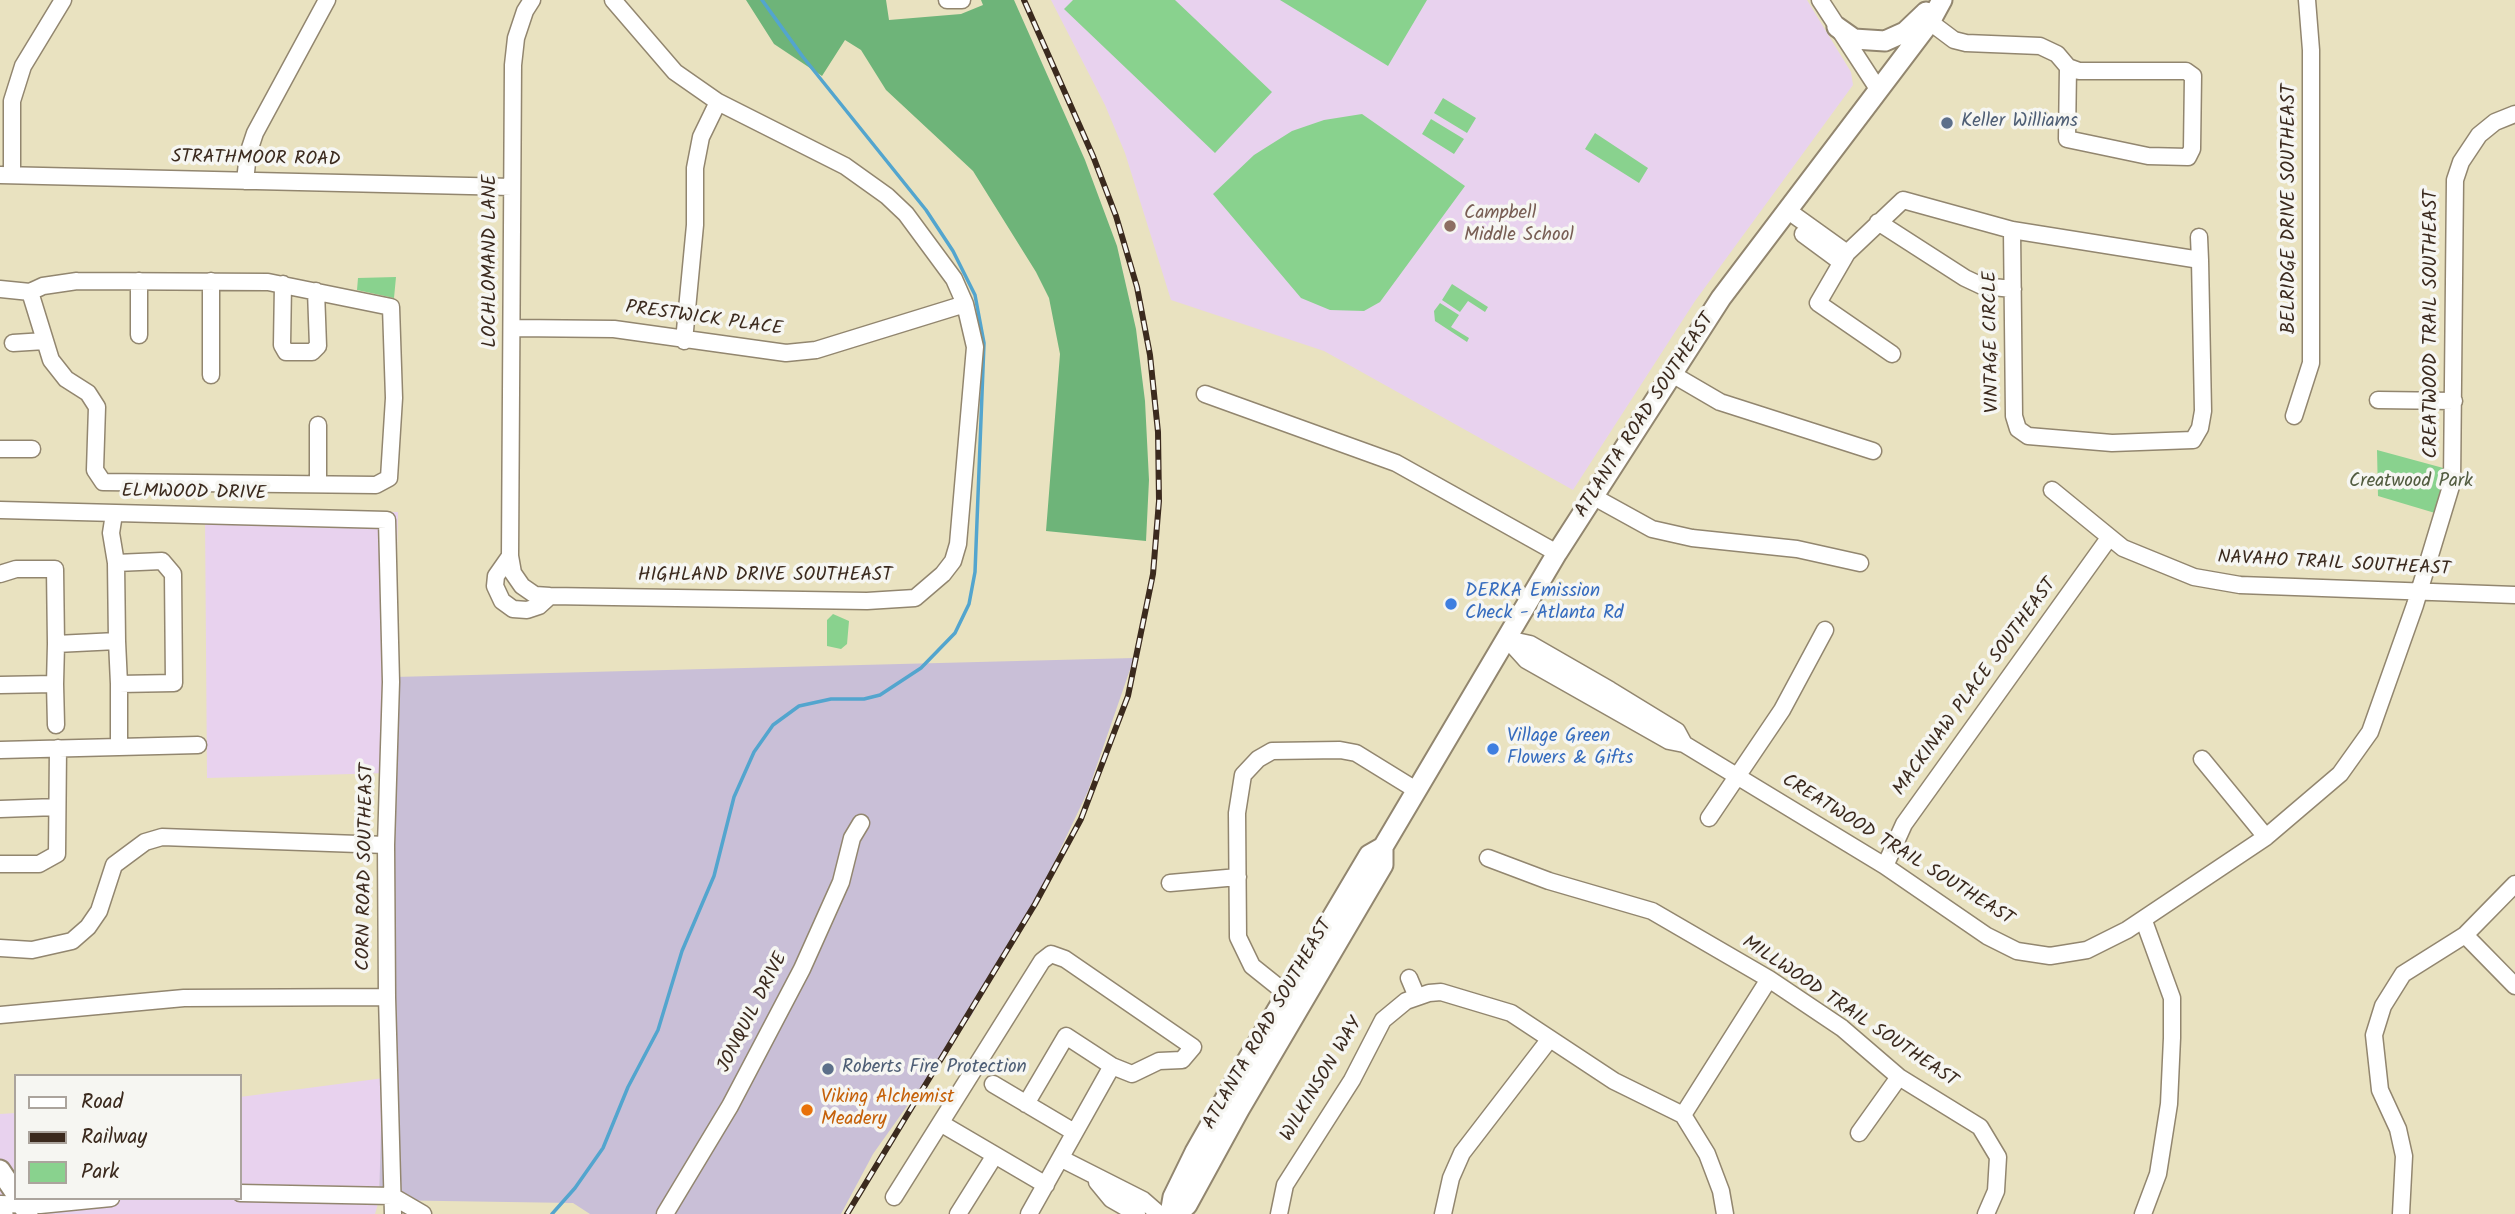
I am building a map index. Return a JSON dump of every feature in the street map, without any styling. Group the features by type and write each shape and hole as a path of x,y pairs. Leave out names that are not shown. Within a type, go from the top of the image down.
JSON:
{"main road":[{"path":"1837,27 1853,39 1885,40 1905,32 1940,6"},
{"name":"ATLANTA ROAD SOUTHEAST","path":"1170,1214 1173,1197 1195,1152 1287,993 1369,855 1383,847 1557,553 1721,298 1940,6"},
{"name":"ATLANTA ROAD SOUTHEAST","path":"1177,1214 1187,1205 1244,1100 1384,864 1383,847"},
{"path":"0,1170 14,1192"},
{"path":"0,1206 4,1214"}],"street":[{"path":"6,175 12,101 23,66 63,0"},
{"path":"245,181 248,154 255,133 327,0"},
{"name":"LOCHLOMAND LANE","path":"511,526 514,328 512,187 516,38 525,11 532,0"},
{"name":"HIGHLAND DRIVE SOUTHEAST","path":"511,526 510,556 513,573 522,586 536,595 550,596 867,601 915,598 943,574 953,561 958,544 975,347 965,304 954,279 906,215 887,196 845,166 718,102 676,72 613,0"},
{"path":"947,0 962,0"},
{"path":"1820,0 1878,89"},
{"name":"BELRIDGE DRIVE SOUTHEAST","path":"2294,416 2311,363 2311,50 2306,0"},
{"path":"1940,6 1954,40 1966,43 2040,46 2057,54 2068,67 2079,71 2186,71 2193,76 2192,149 2188,157 2148,156 2067,139 2068,67"},
{"path":"684,341 695,225 695,169 701,137 718,102"},
{"name":"CREATWOOD TRAIL SOUTHEAST","path":"1507,639 1526,660 1669,741 1684,744 1738,776 1885,866 1987,936 2017,951 2050,956 2087,950 2144,921 2266,837 2340,774 2360,750 2379,711 2452,483 2455,180 2461,162 2479,135 2495,122 2515,114"},
{"name":"STRATHMOOR ROAD","path":"6,175 512,187"},
{"path":"1892,354 1818,303 1844,257 1903,200 2012,230 2200,260"},
{"path":"1784,215 1844,257"},
{"path":"1878,222 1965,278 1982,286 2013,289"},
{"name":"VINTAGE CIRCLE","path":"2012,230 2014,416 2018,429 2028,436 2048,439 2178,443 2193,440 2200,428 2200,237"},
{"path":"139,281 139,335"},
{"path":"211,281 211,374"},
{"path":"0,289 30,292 60,282 211,281 282,284 391,307 394,398 390,478 376,485 318,482 103,482 98,479 95,470 97,407 88,393 66,379 51,360 30,292"},
{"path":"282,284 282,345 286,352 312,352 318,346 316,291"},
{"name":"PRESTWICK PLACE","path":"514,328 614,329 763,351 816,350 965,304"},
{"path":"13,343 46,341"},
{"path":"1672,374 1720,402 1872,451"},
{"path":"1205,394 1396,463 1557,553"},
{"path":"2378,400 2454,401"},
{"path":"318,425 318,482"},
{"path":"0,449 32,449"},
{"name":"NAVAHO TRAIL SOUTHEAST","path":"2052,490 2109,538 2153,562 2219,582 2515,595"},
{"path":"1594,497 1652,529 1692,538 1797,549 1860,563"},
{"name":"ELMWOOD DRIVE","path":"0,510 114,520 387,520"},
{"path":"114,520 112,545 115,556 119,747"},
{"name":"CORN ROAD SOUTHEAST","path":"387,520 391,682 386,845 387,997 393,1214"},
{"name":"MACKINAW PLACE SOUTHEAST","path":"1885,866 1904,824 2109,538"},
{"path":"115,556 162,561 173,574 174,683 118,684"},
{"path":"510,556 496,576 495,586 502,601 513,610 527,610 538,606 550,596"},
{"path":"0,574 16,569 55,569 56,725"},
{"path":"1709,818 1782,709 1825,630"},
{"path":"56,644 117,641"},
{"path":"0,685 55,684"},
{"path":"0,750 198,745"},
{"path":"0,864 39,864 57,854 58,748"},
{"path":"1287,993 1252,966 1242,951 1238,937 1239,789 1243,775 1258,759 1272,751 1340,750 1356,753 1416,790"},
{"path":"2202,759 2266,837"},
{"path":"0,809 57,807"},
{"name":"JONQUIL DRIVE","path":"665,1214 730,1106 802,969 841,882 852,838 861,823"},
{"path":"0,948 33,950 72,941 88,927 99,911 114,864 131,849 154,839 386,845"},
{"name":"MILLWOOD TRAIL SOUTHEAST","path":"1488,858 1549,881 1638,905 1769,979 1842,1028 1899,1077 1980,1127 1998,1157"},
{"path":"1170,883 1238,877"},
{"path":"2401,1214 2404,1156 2398,1129 2379,1090 2374,1035 2383,1006 2403,974 2465,935 2515,884"},
{"path":"2143,1214 2158,1174 2169,1104 2172,1038 2172,998 2144,921"},
{"path":"2465,935 2515,986"},
{"path":"894,1197 1042,961 1051,954 1065,959 1193,1047 1182,1060 1159,1061 1132,1074 1112,1066 1066,1036 1026,1104"},
{"path":"1409,978 1417,997"},
{"path":"1725,1214 1721,1191 1707,1154 1684,1115 1769,979"},
{"name":"WILKINSON WAY","path":"1279,1214 1286,1185 1352,1080 1383,1020 1394,1009 1417,997 1441,992 1511,1013 1614,1081 1684,1115"},
{"path":"0,1015 184,998 387,997"},
{"path":"1443,1214 1451,1178 1462,1153 1549,1040"},
{"path":"1029,1214 1112,1066"},
{"path":"1859,1133 1899,1077"},
{"path":"993,1084 1074,1132"},
{"path":"942,1124 1046,1185"},
{"path":"958,1214 995,1155"},
{"path":"1986,1214 1996,1191 1998,1157 2014,1156"},
{"path":"1062,1159 1140,1207 1159,1214"},
{"path":"242,1193 392,1196 424,1214"},
{"path":"0,1206 75,1200"}],"shaded area":[{"name":"Campbell Middle School","path":"1051,0 1807,0 1851,72 1853,85 1695,301 1573,490 1324,351 1171,300 1125,153 1105,105"},
{"path":"398,512 394,677 388,773 207,778 205,516"},
{"path":"1134,658 1088,791 1040,892 971,1016 873,1154 841,1214 590,1214 573,1203 379,1200 394,677"},
{"path":"384,1078 379,1200 375,1214 0,1214 0,1114 14,1113 14,1200 242,1200 242,1097"}],"green space":[{"path":"746,0 886,0 889,20 961,14 983,5 981,0 1014,0 1085,160 1117,246 1136,329 1145,401 1149,480 1146,541 1046,531 1060,354 1049,298 1036,272 973,171 886,90 861,50 845,40 822,76 774,44"},
{"path":"1073,0 1175,0 1272,92 1215,153 1064,9"},
{"path":"1280,0 1427,0 1388,66"},
{"path":"1443,98 1476,118 1467,133 1434,113"},
{"path":"1362,114 1465,186 1380,302 1364,311 1330,310 1301,298 1213,194 1254,155 1292,131 1324,120"},
{"path":"1431,119 1464,139 1454,154 1422,134"},
{"path":"1595,133 1648,168 1639,183 1585,149"},
{"path":"396,277 394,298 357,290 358,278"},
{"path":"1452,284 1488,307 1485,312 1468,301 1460,312 1442,300"},
{"path":"1440,303 1459,315 1451,327 1469,338 1467,342 1435,321 1434,311"},
{"name":"Creatwood Park","path":"2377,450 2447,469 2435,513 2378,496"},
{"path":"833,614 849,621 847,644 841,649 827,646 827,620"}],"waterway":[{"path":"552,1214 575,1188 603,1148 628,1087 658,1030 682,951 714,876 734,797 754,752 773,725 799,706 831,699 864,699 880,695 921,668 955,633 969,604 975,572 984,343 975,295 953,251 926,210 803,57 762,0"}],"railway":[{"path":"847,1214 1035,904 1081,819 1128,696 1153,574 1159,501 1158,432 1150,355 1137,287 1116,216 1093,156 1024,0"}],"place":[{"name":"Keller Williams","path":"1947,123"},
{"name":"Campbell Middle School","path":"1450,226"},
{"name":"DERKA Emission Check - Atlanta Rd","path":"1451,604"},
{"name":"Village Green Flowers & Gifts","path":"1493,749"},
{"name":"Roberts Fire Protection","path":"828,1069"},
{"name":"Viking Alchemist Meadery","path":"807,1110"}]}
